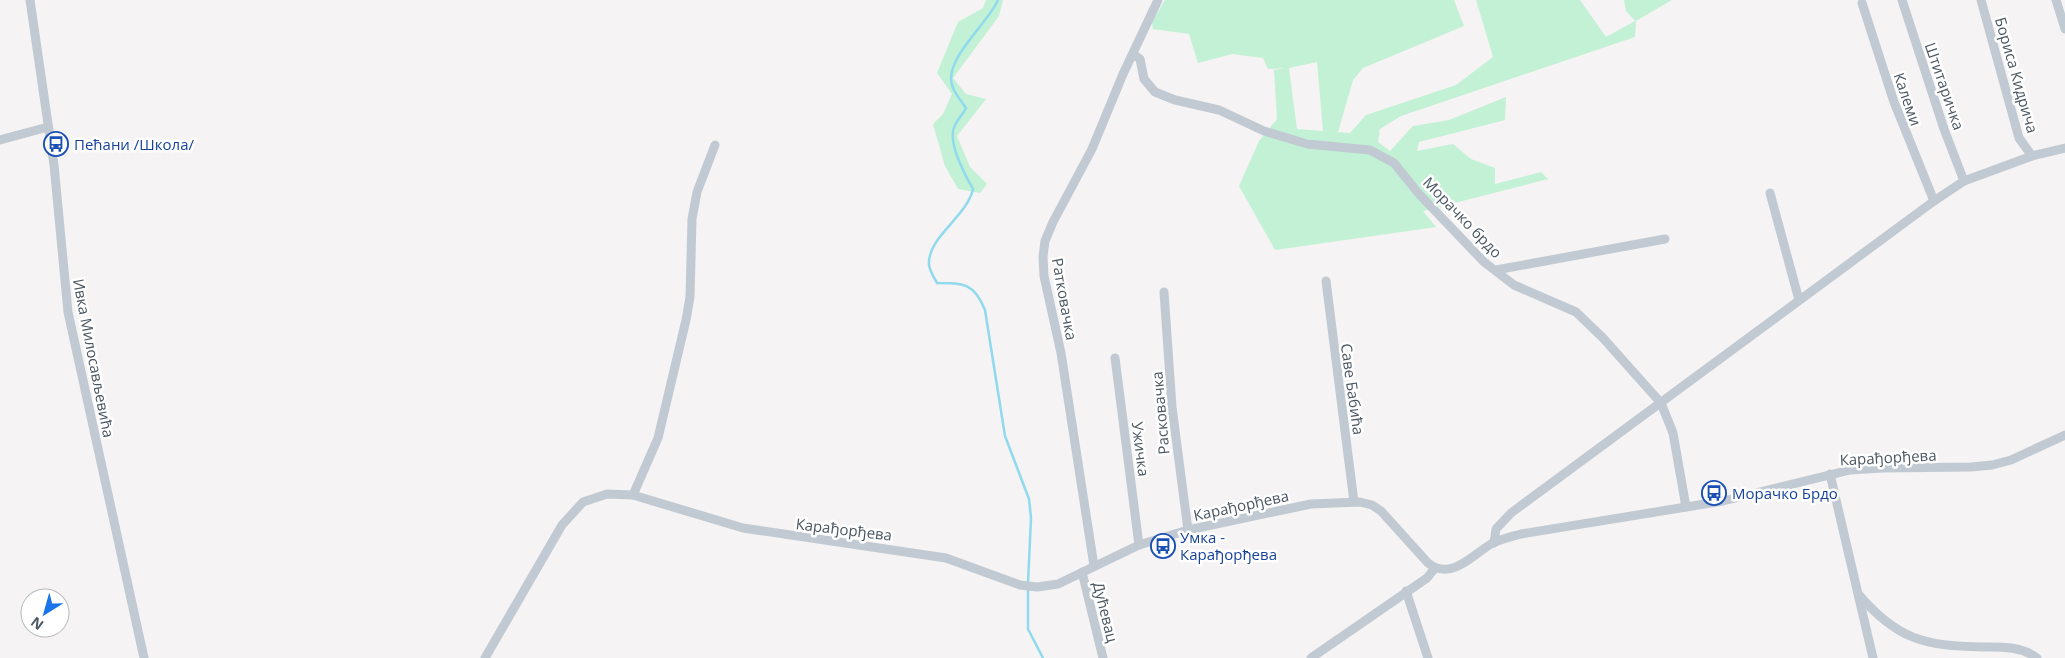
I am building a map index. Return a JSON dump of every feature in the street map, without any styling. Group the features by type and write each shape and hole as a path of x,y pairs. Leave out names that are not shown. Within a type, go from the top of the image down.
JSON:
{"street":[{"name":"Ивка Милосављевића","path":"30,0 56,183 68,312 144,658"},
{"name":"Ратковачка","path":"1094,566 1068,398 1044,276 1043,257 1045,242 1052,222 1092,149 1123,74 1134,55 1158,0"},
{"name":"Штитаричка","path":"1902,0 1944,129 1964,181"},
{"name":"Бориса Кидрича","path":"1981,0 2019,138 2032,156"},
{"path":"2056,0 2065,29"},
{"name":"Калеми","path":"1862,3 1900,119 1934,201"},
{"name":"Морачко брдо","path":"1134,55 1140,59 1144,79 1155,92 1175,100 1219,110 1264,131 1307,144 1370,150 1394,164 1484,262 1514,285 1576,312 1603,338 1660,403 1673,433 1686,507"},
{"path":"0,140 48,127"},
{"path":"633,495 658,438 684,330 690,297 692,218 697,192 714,144"},
{"path":"1494,543 1496,529 1511,513 1934,201 1964,181 2032,156 2065,148"},
{"path":"1770,193 1787,262 1799,300"},
{"path":"1496,270 1665,239"},
{"name":"Саве Бабића","path":"1326,281 1354,502"},
{"name":"Расковачка","path":"1164,292 1172,407 1188,530"},
{"name":"Ужичка","path":"1115,358 1139,545"},
{"name":"Карађорђева","path":"484,658 556,534 576,507 598,496 620,493 633,495 743,528 946,558 1030,587 1050,586 1139,545 1188,530 1311,504 1354,502 1372,505 1381,511 1428,563 1435,568 1452,569 1494,543 1521,534 1723,501 1830,474 1883,468 1954,468 1992,465 2011,460 2065,435"},
{"path":"1830,474 1873,658"},
{"path":"1311,658 1427,578 1435,568"},
{"name":"Дућевац","path":"1082,572 1103,658"},
{"path":"1406,591 1428,658"},
{"path":"1859,595 1890,626 1922,641 1963,647 2004,647 2023,650 2037,658"}],"green space":[{"path":"986,0 1003,0 999,16 953,78 966,94 986,99 957,136 970,167 987,184 980,193 958,189 945,166 933,124 943,114 952,94 937,73 958,22 983,8"},
{"path":"1165,0 1454,0 1464,26 1363,68 1353,80 1338,132 1350,133 1366,115 1456,85 1493,57 1476,0 1580,0 1606,37 1635,21 1626,11 1624,0 1672,0 1636,21 1635,37 1401,116 1380,129 1378,142 1390,151 1413,126 1449,120 1506,97 1505,120 1419,142 1417,151 1453,144 1471,159 1495,168 1495,184 1541,172 1548,179 1423,211 1436,227 1275,250 1239,186 1259,141 1277,119 1274,70 1284,68 1268,69 1263,58 1232,54 1198,63 1189,34 1153,29 1152,22","holes":["1317,62 1323,131 1297,129 1289,68"]}],"waterway":[{"path":"998,0 993,10 959,55 951,77 953,88 966,108 955,125 953,140 958,158 973,189 963,209 934,245 929,265 937,283 954,283 967,286 977,294 985,310 1005,436 1029,499 1031,518 1028,583"},
{"path":"1028,588 1028,629 1043,658"}],"place":[{"name":"Пећани /Школа/","path":"56,144"},
{"name":"Морачко Брдо","path":"1714,493"},
{"name":"Умка - Карађорђева","path":"1163,546"}]}
